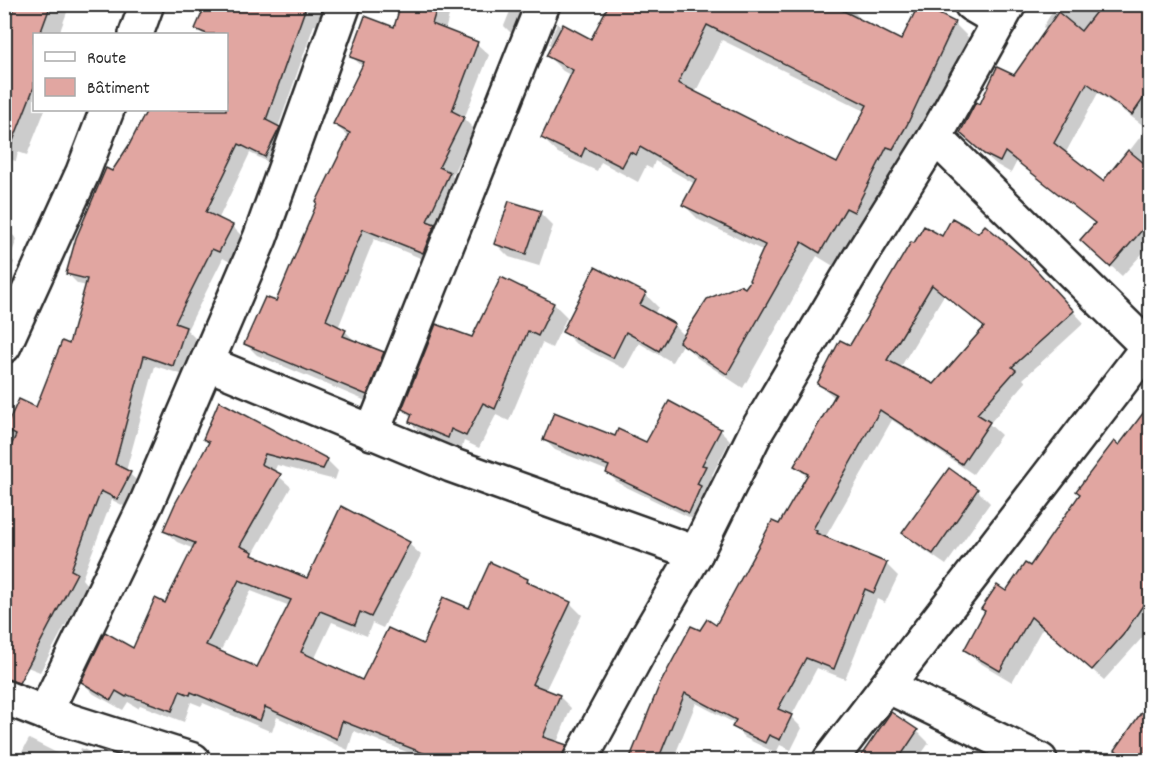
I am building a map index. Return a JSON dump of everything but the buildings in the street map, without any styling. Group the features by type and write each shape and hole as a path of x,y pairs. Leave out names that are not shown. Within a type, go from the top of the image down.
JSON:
{"street":[{"path":"136,33 147,4"},
{"path":"45,712 146,504 260,238 344,4"},
{"path":"372,433 543,4"},
{"path":"580,760 696,553 756,432 935,137 1005,13 971,4"},
{"path":"4,346 15,299 83,172 107,111"},
{"path":"830,760 1149,346 935,137"},
{"path":"207,363 451,465 696,553"},
{"path":"887,686 1040,760"},
{"path":"4,698 193,760"}]}
